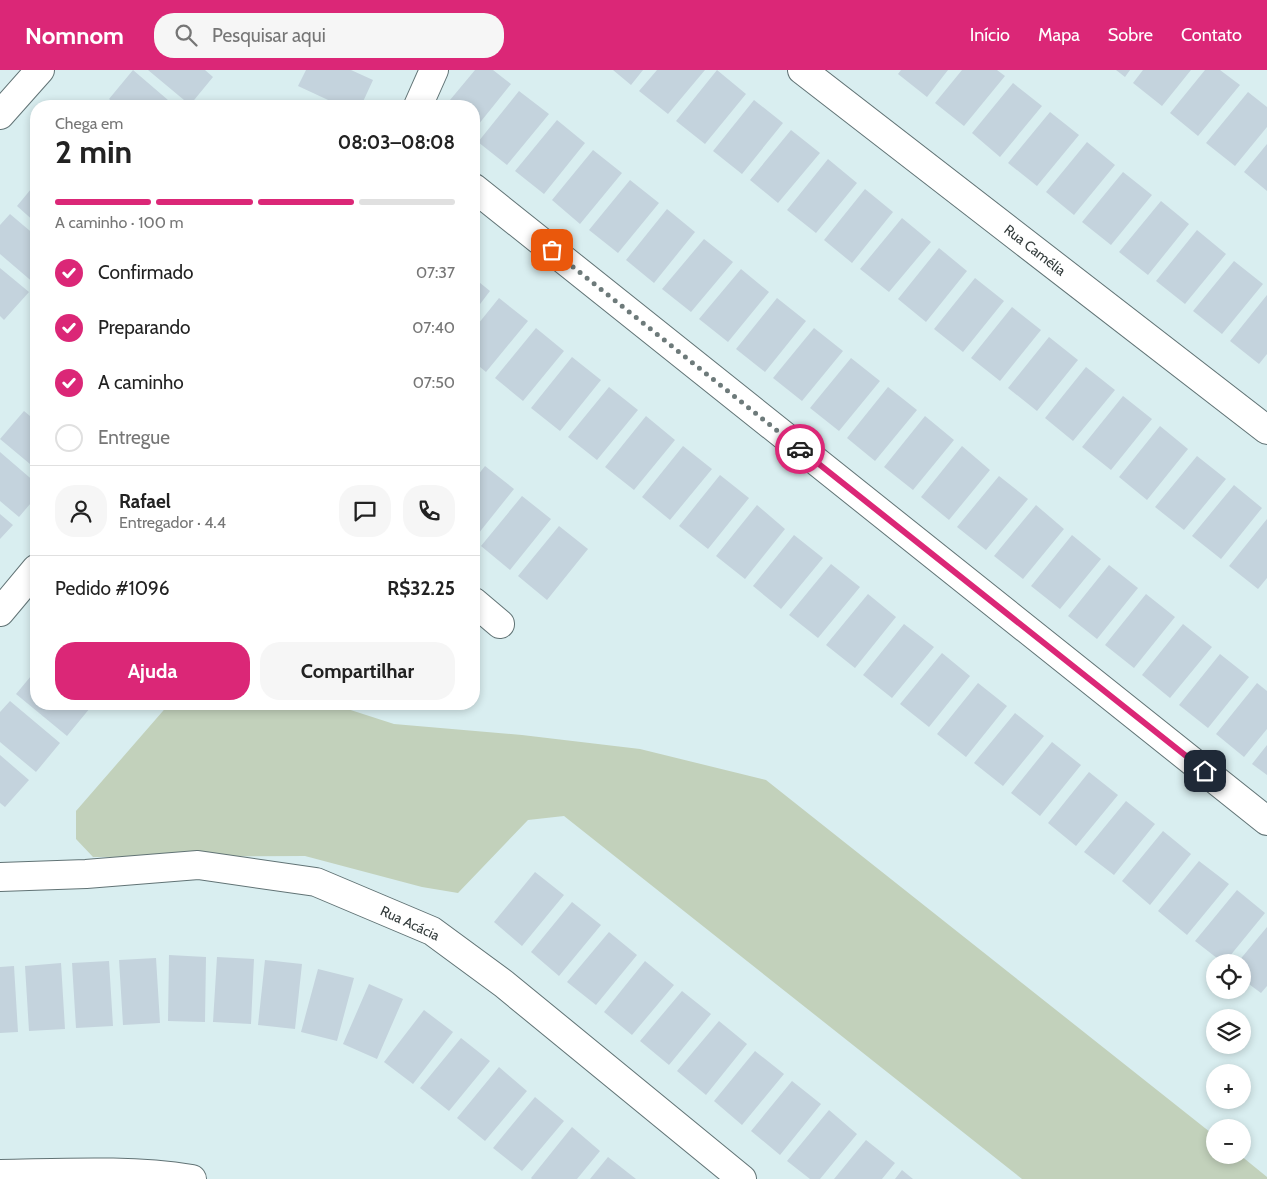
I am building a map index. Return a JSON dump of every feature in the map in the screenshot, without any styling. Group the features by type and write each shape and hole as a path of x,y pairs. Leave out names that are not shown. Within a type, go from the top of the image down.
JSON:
{"street":[{"path":"0,115 40,70"},
{"path":"421,100 434,70"},
{"name":"Rua Camélia","path":"802,70 1267,430"},
{"path":"480,193 1267,821"},
{"path":"0,612 30,576"},
{"path":"480,607 500,624"},
{"name":"Rua Acácia","path":"0,877 86,874 198,865 316,882 432,931 504,984 742,1179"},
{"path":"0,1174 108,1172 169,1175 192,1179"}],"green space":[{"path":"164,710 351,710 394,724 522,735 640,749 766,780 1206,1129 1206,1164 1251,1164 1267,1179 1022,1179 564,816 528,820 458,893 422,887 305,856 93,857 76,839 76,811"}],"building":[{"path":"133,70 168,100 110,100 109,99"},
{"path":"148,70 205,70 213,77 194,100 184,100"},
{"path":"306,70 351,70 373,80 364,100 328,100 298,86"},
{"path":"475,70 493,70 511,84 480,123 480,100 450,100"},
{"path":"613,70 643,70 631,85"},
{"path":"657,70 705,70 668,114 639,91"},
{"path":"717,70 746,94 705,144 676,121"},
{"path":"901,70 948,70 927,97 898,74"},
{"path":"962,70 997,70 1005,76 964,126 935,103"},
{"path":"1116,70 1130,70 1125,77"},
{"path":"1143,70 1191,70 1162,106 1133,83"},
{"path":"1205,70 1220,70 1240,85 1198,136 1170,113"},
{"path":"1013,83 1042,106 1000,157 972,133"},
{"path":"519,91 549,114 507,165 480,144 480,140"},
{"path":"1248,92 1267,107 1267,127 1235,166 1206,143"},
{"path":"754,100 783,123 742,174 713,151"},
{"path":"1050,112 1079,135 1037,186 1008,163"},
{"path":"557,120 585,143 544,194 515,171"},
{"path":"791,130 820,153 778,203 750,180"},
{"path":"1087,142 1115,165 1074,215 1046,192"},
{"path":"1267,144 1267,191 1244,172"},
{"path":"593,150 622,173 580,224 552,200"},
{"path":"828,159 857,183 816,233 787,210"},
{"path":"1123,172 1152,195 1111,245 1082,222"},
{"path":"630,180 659,203 618,253 589,230"},
{"path":"865,189 893,212 852,263 824,240"},
{"path":"30,190 30,218 17,206"},
{"path":"1161,201 1189,224 1148,275 1119,252"},
{"path":"667,209 695,232 654,283 626,260"},
{"path":"10,214 30,231 30,280 0,254 0,225"},
{"path":"902,218 931,242 889,292 860,269"},
{"path":"1197,230 1226,254 1185,304 1156,281"},
{"path":"704,239 733,262 691,312 662,289"},
{"path":"939,248 967,271 926,322 898,299"},
{"path":"1234,261 1263,284 1222,334 1193,311"},
{"path":"0,268 29,292 4,320 0,316"},
{"path":"741,269 769,292 728,342 699,319"},
{"path":"975,278 1004,301 963,352 934,329"},
{"path":"480,283 490,291 480,304"},
{"path":"1267,295 1267,354 1259,364 1230,341"},
{"path":"499,298 528,321 486,372 480,367 480,322"},
{"path":"777,298 806,321 765,372 736,349"},
{"path":"1012,307 1041,330 1000,381 971,358"},
{"path":"536,328 564,351 523,401 495,378"},
{"path":"814,328 843,351 802,401 773,378"},
{"path":"1049,337 1078,360 1037,411 1008,388"},
{"path":"572,357 601,380 560,431 531,408"},
{"path":"851,358 880,381 839,431 810,408"},
{"path":"1086,367 1115,390 1073,441 1045,418"},
{"path":"609,387 638,410 597,460 568,437"},
{"path":"888,387 917,410 875,461 847,438"},
{"path":"1123,396 1152,419 1111,470 1082,447"},
{"path":"24,411 30,416 30,464 0,439"},
{"path":"646,416 675,440 634,490 605,467"},
{"path":"925,416 954,440 913,490 884,467"},
{"path":"1160,426 1188,449 1147,500 1119,477"},
{"path":"683,446 712,469 670,520 642,497"},
{"path":"962,446 990,470 949,520 921,497"},
{"path":"0,452 30,478 30,504 19,517 0,501"},
{"path":"1197,456 1226,479 1184,530 1155,507"},
{"path":"485,466 514,489 480,532 480,472"},
{"path":"720,475 749,498 708,549 679,526"},
{"path":"999,476 1028,499 986,550 957,527"},
{"path":"1234,485 1262,508 1221,559 1192,536"},
{"path":"522,496 551,519 510,570 481,546"},
{"path":"757,505 785,529 745,579 716,556"},
{"path":"1036,505 1064,529 1023,579 994,556"},
{"path":"0,514 13,525 0,539"},
{"path":"1267,519 1267,578 1258,589 1229,566"},
{"path":"559,526 588,549 547,600 518,576"},
{"path":"794,535 823,558 781,609 753,586"},
{"path":"1072,535 1101,559 1060,609 1031,586"},
{"path":"831,564 860,587 818,638 789,615"},
{"path":"1109,565 1138,588 1097,639 1068,616"},
{"path":"868,594 896,617 855,668 826,645"},
{"path":"1146,594 1175,617 1134,668 1105,645"},
{"path":"904,624 934,647 892,698 863,675"},
{"path":"1183,624 1212,647 1170,698 1142,675"},
{"path":"942,653 970,676 929,727 900,704"},
{"path":"1220,654 1249,677 1208,728 1179,705"},
{"path":"30,677 30,706 16,694"},
{"path":"978,683 1007,706 966,757 937,734"},
{"path":"1257,683 1267,691 1267,729 1244,757 1216,734"},
{"path":"10,701 60,743 36,772 0,742 0,712"},
{"path":"35,710 88,710 67,736"},
{"path":"1015,713 1044,736 1003,786 974,763"},
{"path":"1052,742 1081,765 1040,816 1011,793"},
{"path":"1267,745 1267,775 1252,764"},
{"path":"0,755 29,780 5,807 0,803"},
{"path":"1089,772 1118,795 1076,846 1048,823"},
{"path":"1126,801 1155,824 1114,875 1084,852"},
{"path":"1163,831 1191,854 1150,905 1122,881"},
{"path":"1199,861 1229,884 1187,935 1158,911"},
{"path":"535,872 564,895 522,946 494,922"},
{"path":"1237,890 1265,913 1232,954 1212,954 1195,941"},
{"path":"572,902 601,925 559,976 531,952"},
{"path":"1267,927 1267,986 1261,993 1251,986 1251,954 1245,954"},
{"path":"609,932 637,955 596,1005 567,982"},
{"path":"169,955 206,957 205,1022 168,1021"},
{"path":"217,957 254,959 251,1024 213,1022"},
{"path":"156,958 160,1023 123,1025 119,960"},
{"path":"265,960 302,964 295,1029 258,1025"},
{"path":"109,961 113,1026 76,1028 72,963"},
{"path":"645,961 674,985 632,1035 604,1012"},
{"path":"61,963 65,1029 29,1031 25,966"},
{"path":"14,966 18,1032 0,1033 0,967"},
{"path":"318,969 354,978 337,1041 301,1032"},
{"path":"369,984 403,999 377,1059 343,1044"},
{"path":"682,991 711,1014 669,1065 640,1041"},
{"path":"424,1010 453,1032 413,1084 384,1062"},
{"path":"719,1021 747,1044 706,1095 677,1071"},
{"path":"461,1038 490,1061 449,1111 420,1088"},
{"path":"755,1051 784,1074 742,1125 714,1101"},
{"path":"499,1067 527,1091 485,1141 457,1118"},
{"path":"792,1081 821,1104 780,1155 751,1131"},
{"path":"535,1097 564,1121 522,1171 493,1148"},
{"path":"829,1110 857,1134 820,1179 810,1179 787,1161"},
{"path":"572,1127 600,1151 577,1179 532,1179 531,1178"},
{"path":"866,1140 895,1163 882,1179 834,1179"},
{"path":"608,1157 636,1179 590,1179"},
{"path":"902,1170 913,1179 895,1179"}],"way so far":[{"path":"552,250 800,449"}],"route":[{"path":"800,449 1205,771"}]}
